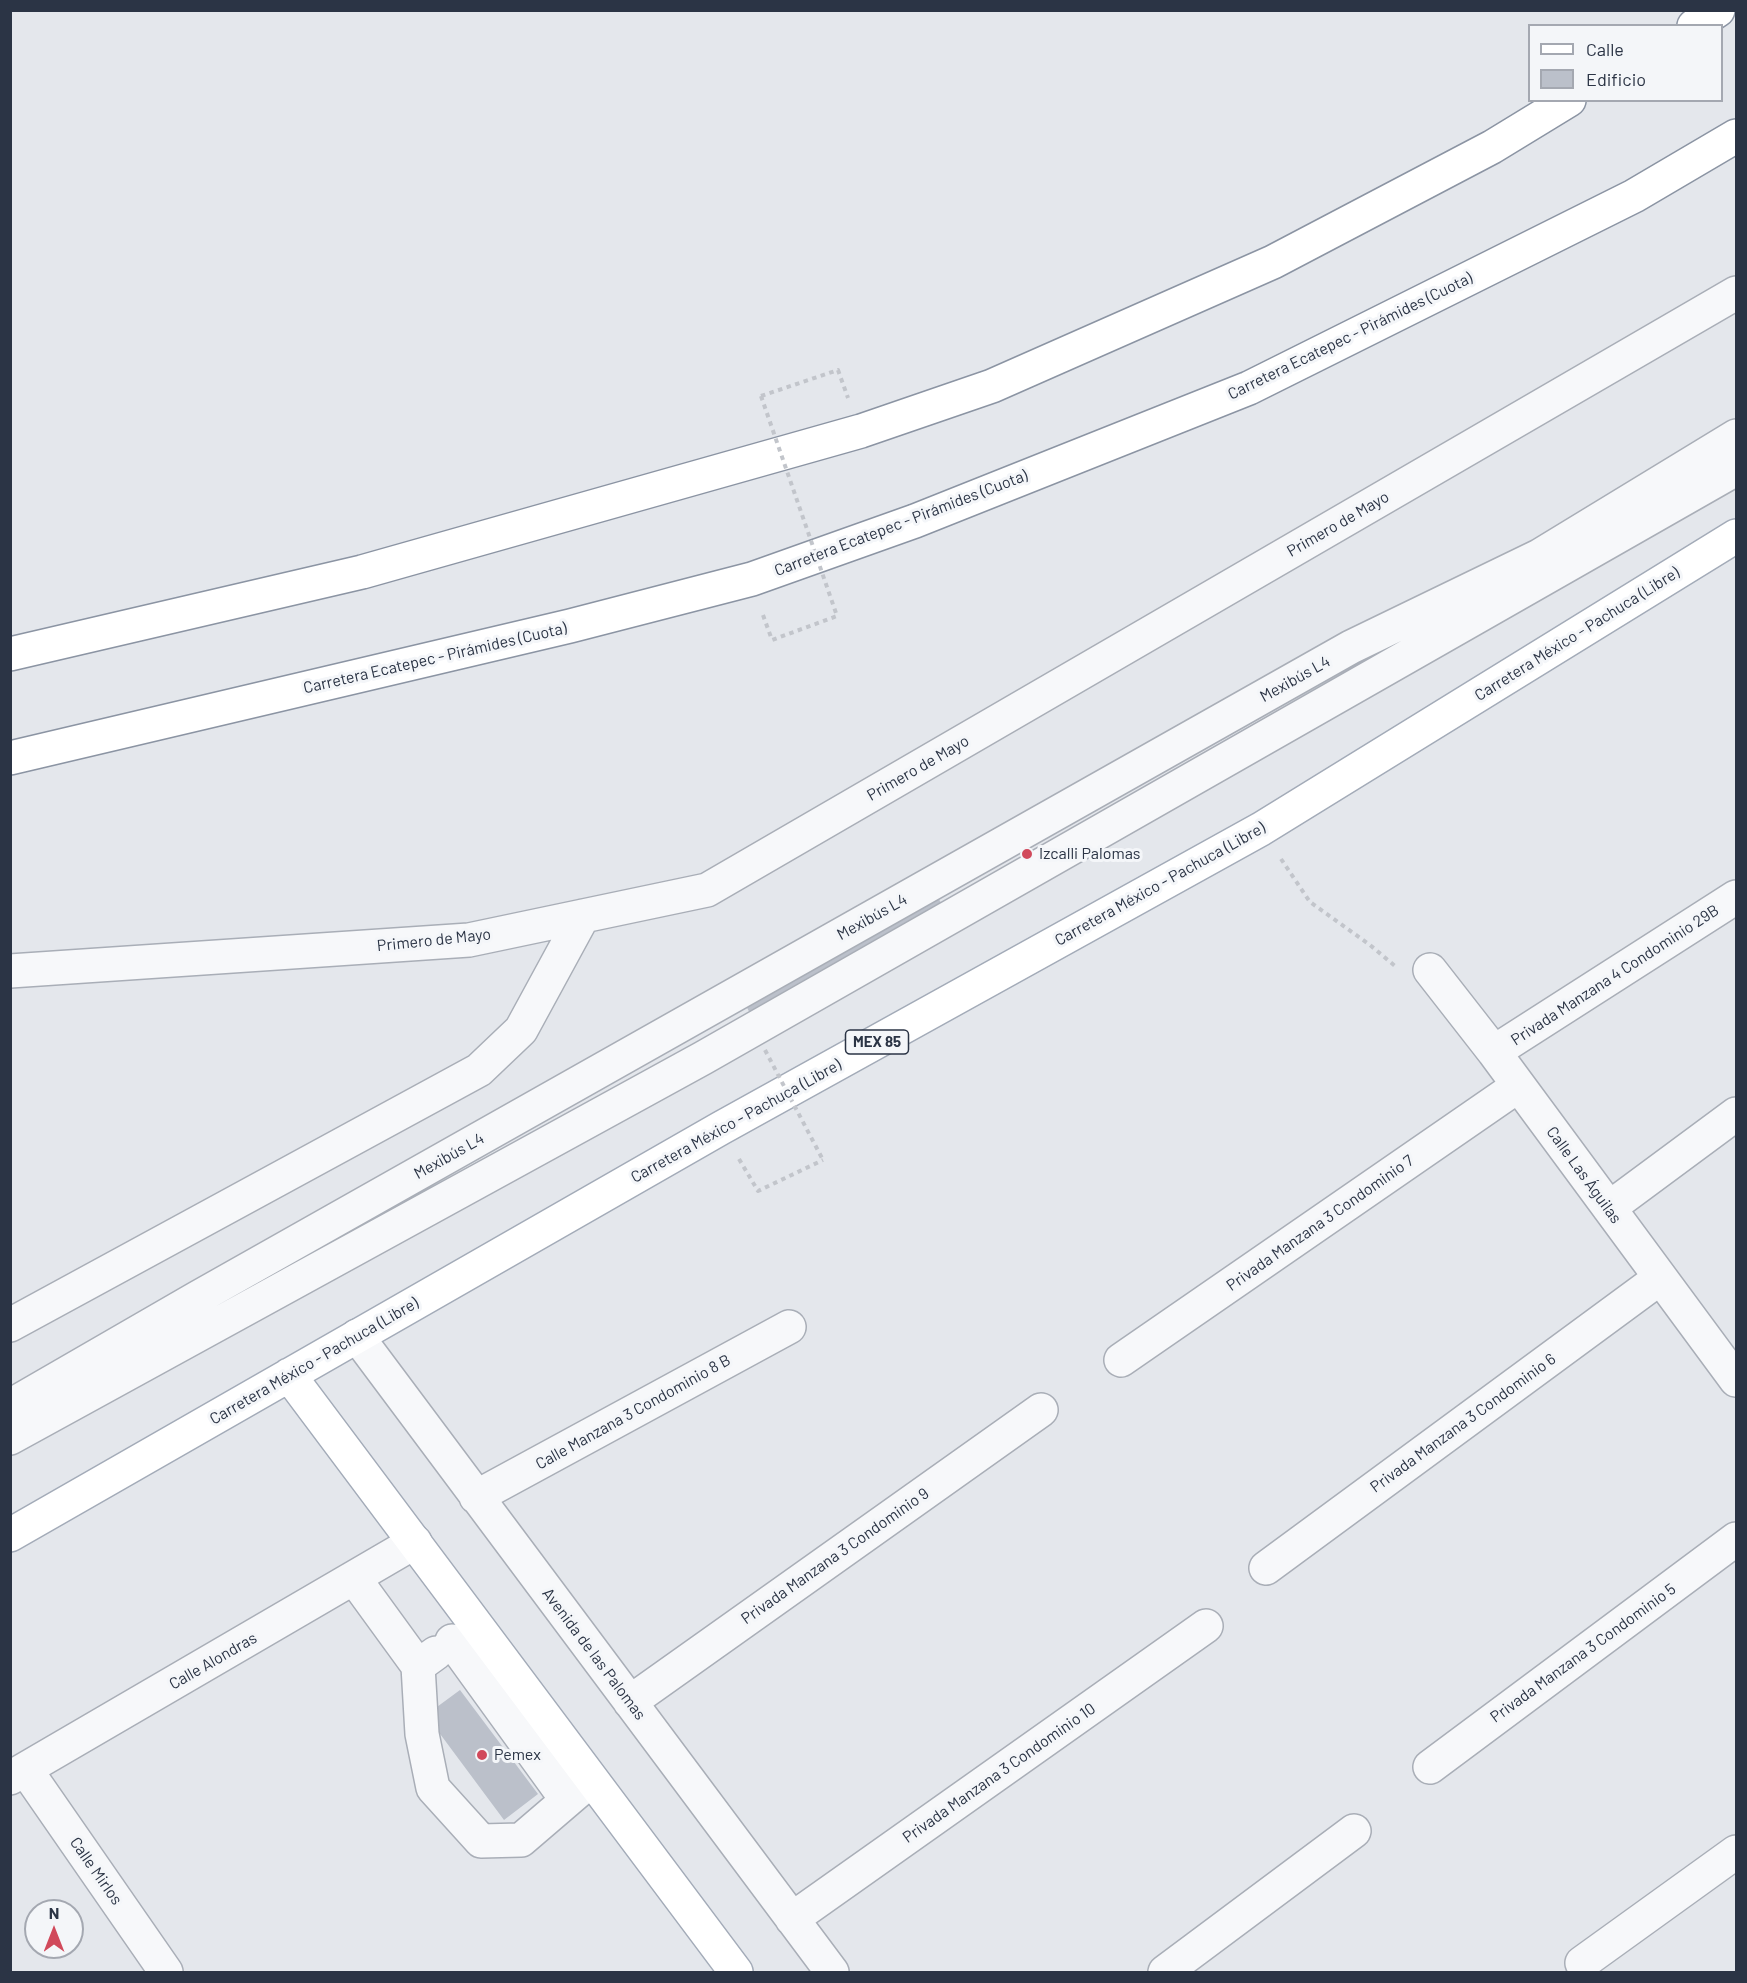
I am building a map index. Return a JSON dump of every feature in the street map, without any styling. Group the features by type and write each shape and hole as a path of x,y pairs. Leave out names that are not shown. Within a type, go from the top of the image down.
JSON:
{"main road":[{"path":"1697,24 1718,10"},
{"path":"10,654 362,572 861,431 992,386 1273,262 1492,147 1566,102"},
{"name":"Carretera Ecatepec - Pirámides (Cuota)","path":"10,758 570,626 740,582 904,525 1248,388 1634,196 1737,136"},
{"name":"Carretera México - Pachuca (Libre)","path":"10,1534 721,1128 1261,829 1737,536"},
{"path":"289,1375 415,1542 463,1632 591,1779 736,1972"}],"street":[{"name":"Primero de Mayo","path":"10,971 469,940 707,890 1737,293"},
{"name":"Mexibús L4","path":"10,1406 197,1298 1351,647 1539,556 1737,436"},
{"path":"10,1438 713,1052 1737,469"},
{"name":"Privada Manzana 4 Condominio 29B","path":"1494,1052 1737,897"},
{"path":"10,1325 479,1070 521,1030 584,916"},
{"name":"Calle Las Águilas","path":"1430,970 1494,1052 1737,1380"},
{"name":"Privada Manzana 3 Condominio 7","path":"1121,1360 1518,1086"},
{"path":"1609,1208 1737,1114"},
{"name":"Privada Manzana 3 Condominio 6","path":"1266,1568 1660,1278"},
{"name":"Calle Manzana 3 Condominio 8 B","path":"476,1497 789,1327"},
{"name":"Avenida de las Palomas","path":"357,1336 832,1972"},
{"name":"Privada Manzana 3 Condominio 9","path":"630,1702 1041,1410"},
{"name":"Privada Manzana 3 Condominio 5","path":"1430,1767 1737,1539"},
{"name":"Calle Alondras","path":"18,1774 415,1542"},
{"path":"354,1578 418,1666 422,1734 433,1788 481,1841 521,1840 591,1779"},
{"name":"Privada Manzana 3 Condominio 10","path":"792,1919 1206,1626"},
{"path":"418,1666 463,1632 567,1800"},
{"name":"Calle Mirlos","path":"18,1774 166,1972"},
{"path":"1166,1972 1354,1831"},
{"path":"1582,1963 1737,1852"}],"path":[{"path":"772,640 837,616 761,396 838,370"},
{"path":"1261,829 1310,902 1370,945 1393,965 1409,970 1430,970"},
{"path":"758,1191 823,1160 765,1050"}],"building":[{"path":"931,886 946,911 752,1017 738,991"},
{"name":"Pemex","path":"460,1690 538,1794 504,1820 426,1715"}],"place":[{"name":"Izcalli Palomas","path":"1027,854"},
{"name":"Pemex","path":"482,1755"}]}
